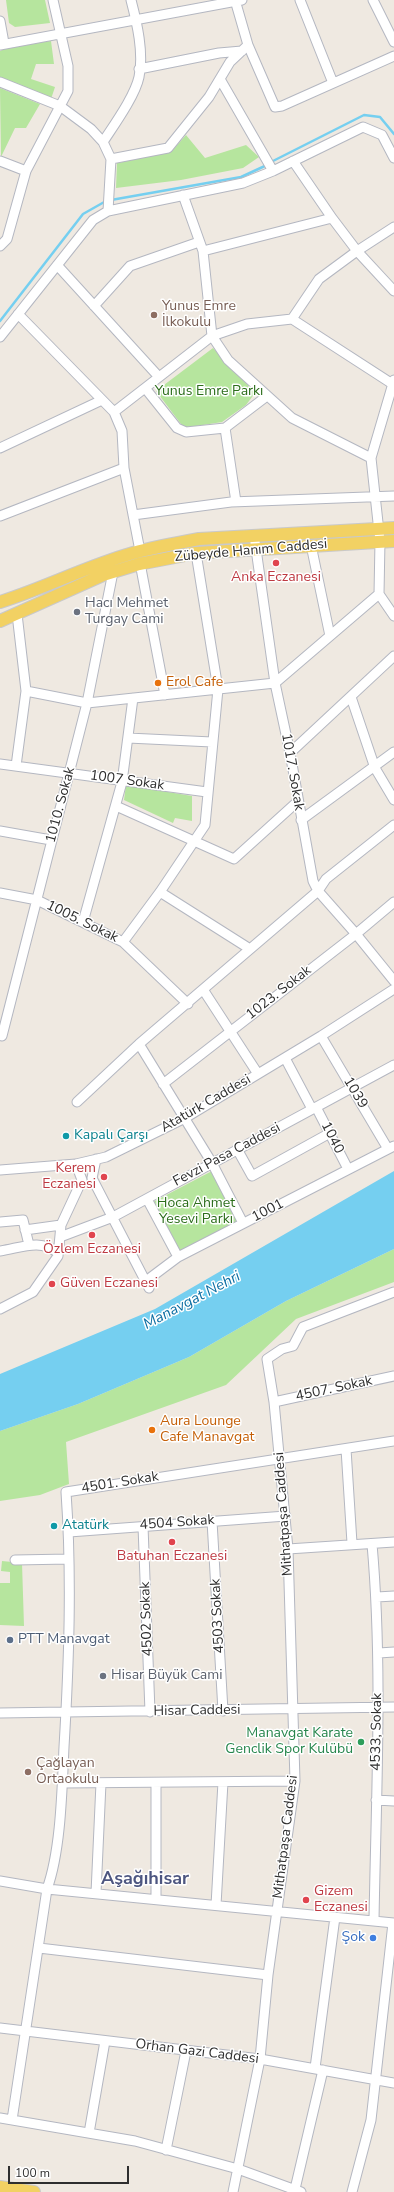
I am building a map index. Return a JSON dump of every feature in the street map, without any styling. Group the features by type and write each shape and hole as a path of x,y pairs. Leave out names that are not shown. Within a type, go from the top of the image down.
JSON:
{"main road":[{"name":"Zübeyde Hanım Caddesi","path":"0,602 94,566 140,557 200,539 394,528"},
{"name":"Zübeyde Hanım Caddesi","path":"0,621 113,572 140,557 256,548 394,540"},
{"path":"0,2187 34,2192"}],"street":[{"path":"0,246 7,239 26,171 68,92 68,66 53,0"},
{"path":"103,142 120,118 139,78 136,19 131,0"},
{"path":"0,21 2,44 237,0 245,48 275,107 282,106 394,56"},
{"path":"300,0 333,83"},
{"path":"373,0 394,42"},
{"path":"139,69 245,48"},
{"path":"111,159 168,148 209,97 230,62 245,48"},
{"path":"220,79 270,165"},
{"path":"0,82 60,106 91,129 103,142 111,159 108,208"},
{"path":"1,334 93,220 108,208 243,183 270,165 293,161 364,126 382,135 394,158"},
{"path":"0,161 26,171"},
{"path":"293,161 356,251 394,291"},
{"path":"183,194 203,251 212,336 228,360 292,418 371,458"},
{"path":"203,251 332,218"},
{"path":"292,318 319,280 356,251 394,227"},
{"path":"94,306 130,266 199,242"},
{"path":"57,265 159,377"},
{"path":"18,314 114,412 122,431 124,468 166,694"},
{"path":"114,412 212,336 246,324 292,318 393,384 371,458 380,541 379,594 394,616"},
{"path":"145,388 177,428 186,432 225,428 267,396"},
{"path":"0,448 102,400"},
{"path":"225,428 236,502"},
{"path":"0,516 124,468"},
{"path":"134,516 236,502 394,496"},
{"name":"1017. Sokak","path":"254,535 275,683 290,753 297,802 313,881 318,891 356,934 394,981"},
{"path":"311,545 330,636"},
{"path":"123,942 160,892 205,825 218,689 196,553"},
{"name":"1010. Sokak","path":"2,1036 87,703 113,572"},
{"path":"26,691 87,703 275,683 379,594"},
{"path":"16,766 26,691 17,614"},
{"path":"290,753 394,656"},
{"path":"350,696 375,768 394,800"},
{"path":"83,922 122,780 134,698"},
{"path":"128,738 212,742"},
{"path":"301,820 362,775 375,768 394,752"},
{"name":"1007 Sokak","path":"0,764 207,792"},
{"path":"116,806 194,843 234,859 297,802"},
{"path":"77,1102 139,1044 204,991 250,949 318,891 326,879 394,825"},
{"path":"0,831 51,840"},
{"path":"160,892 250,949"},
{"name":"1005. Sokak","path":"0,893 37,900 123,942 188,1004"},
{"name":"1023. Sokak","path":"163,1084 356,934 394,902"},
{"name":"Atatürk Caddesi","path":"0,1170 76,1164 106,1157 185,1118 321,1036 394,989"},
{"path":"204,991 258,1074"},
{"name":"1039","path":"321,1036 352,1088 391,1148"},
{"path":"139,1044 212,1163 243,1223"},
{"name":"1040","path":"285,1058 330,1134 348,1169"},
{"name":"Fevzi Pasa Caddesi","path":"60,1237 113,1217 314,1108 393,1069"},
{"path":"237,1149 252,1176 330,1134"},
{"name":"1001","path":"113,1217 148,1284 178,1257 391,1148"},
{"path":"96,1159 92,1178 113,1217"},
{"path":"0,1309 33,1292 58,1253 61,1225 82,1180 76,1164"},
{"path":"147,1198 178,1257"},
{"path":"0,1222 23,1220 29,1245"},
{"path":"25,1230 61,1225"},
{"path":"0,1251 37,1243 51,1247 58,1253"},
{"name":"Mithatpaşa Caddesi","path":"234,2192 260,2059 268,1975 295,1781 286,1516 274,1402 267,1359 282,1349 293,1346 303,1327 394,1295"},
{"name":"4507. Sokak","path":"274,1402 394,1376"},
{"name":"4501. Sokak","path":"12,2120 24,2031 48,1889 53,1872 63,1783 70,1628 69,1532 66,1492 394,1441"},
{"path":"346,1449 352,1543"},
{"name":"4504 Sokak","path":"69,1532 286,1516"},
{"name":"4503 Sokak","path":"212,1521 223,1711"},
{"name":"4502 Sokak","path":"143,1526 150,1712"},
{"path":"288,1549 352,1543 372,1544 394,1542"},
{"name":"4533, Sokak","path":"372,1544 377,1597 379,1653 374,1921"},
{"path":"15,1560 69,1559"},
{"path":"377,1597 394,1596"},
{"path":"379,1653 394,1652"},
{"name":"Hisar Caddesi","path":"0,1713 66,1714 394,1707"},
{"path":"63,1783 295,1781"},
{"path":"216,1905 223,1782"},
{"path":"96,1894 101,1783"},
{"path":"156,1783 156,1899"},
{"path":"376,1800 394,1801"},
{"path":"0,1881 48,1889 394,1923 371,2120 352,2192"},
{"path":"0,2118 135,2141 238,2169 298,2191 319,2069 335,1917"},
{"path":"39,1948 268,1975"},
{"name":"Orhan Gazi Caddesi","path":"0,2028 260,2059 376,2078 394,2083"},
{"path":"89,2133 105,2041"},
{"path":"166,2150 186,2050"}],"green space":[{"path":"6,0 45,0 50,23 15,27 9,23"},
{"path":"51,41 54,64 36,64 31,79 55,87 51,99 0,78 0,51 10,46"},
{"path":"0,88 40,104 26,128 15,128 1,157"},
{"path":"186,135 205,158 246,145 259,157 243,168 181,180 116,188 117,163 171,152"},
{"name":"Yunus Emre Parkı","path":"213,348 255,393 246,405 222,422 184,428 156,391"},
{"path":"126,785 192,796 192,821 175,818 173,823 124,800"},
{"name":"Hoca Ahmet Yesevi Parkı","path":"212,1171 238,1221 180,1253 153,1202"},
{"path":"394,1249 394,1282 296,1319 226,1385 66,1442 69,1484 40,1495 0,1501 0,1431 78,1404 189,1357 286,1301"},
{"path":"2,1561 22,1563 24,1626 0,1625 0,1583 10,1583 10,1572 1,1571"}],"water":[{"name":"Manavgat Nehri","path":"394,1171 394,1249 286,1301 189,1357 78,1404 0,1431 0,1374 155,1309"}],"waterway":[{"path":"271,162 364,115 380,117 394,134"},
{"path":"111,200 241,177 267,165"},
{"path":"0,321 83,214 106,201"}],"place":[{"name":"Yunus Emre İlkokulu","path":"154,315"},
{"name":"Anka Eczanesi","path":"276,563"},
{"name":"Hacı Mehmet Turgay Cami","path":"77,612"},
{"name":"Erol Cafe","path":"158,683"},
{"name":"Kapalı Çarşı","path":"66,1136"},
{"name":"Kerem Eczanesi","path":"104,1177"},
{"name":"Özlem Eczanesi","path":"92,1235"},
{"name":"Güven Eczanesi","path":"52,1284"},
{"name":"Aura Lounge Cafe Manavgat","path":"152,1430"},
{"name":"Atatürk","path":"54,1526"},
{"name":"Batuhan Eczanesi","path":"172,1542"},
{"name":"PTT Manavgat","path":"10,1640"},
{"name":"Hisar Büyük Cami","path":"103,1676"},
{"name":"Manavgat Karate Genclik Spor Kulübü","path":"361,1742"},
{"name":"Çağlayan Ortaokulu","path":"28,1772"},
{"name":"Gizem Eczanesi","path":"306,1900"},
{"name":"Şok","path":"373,1938"}],"district":[{"name":"Aşağıhisar","path":"145,1880"}]}
